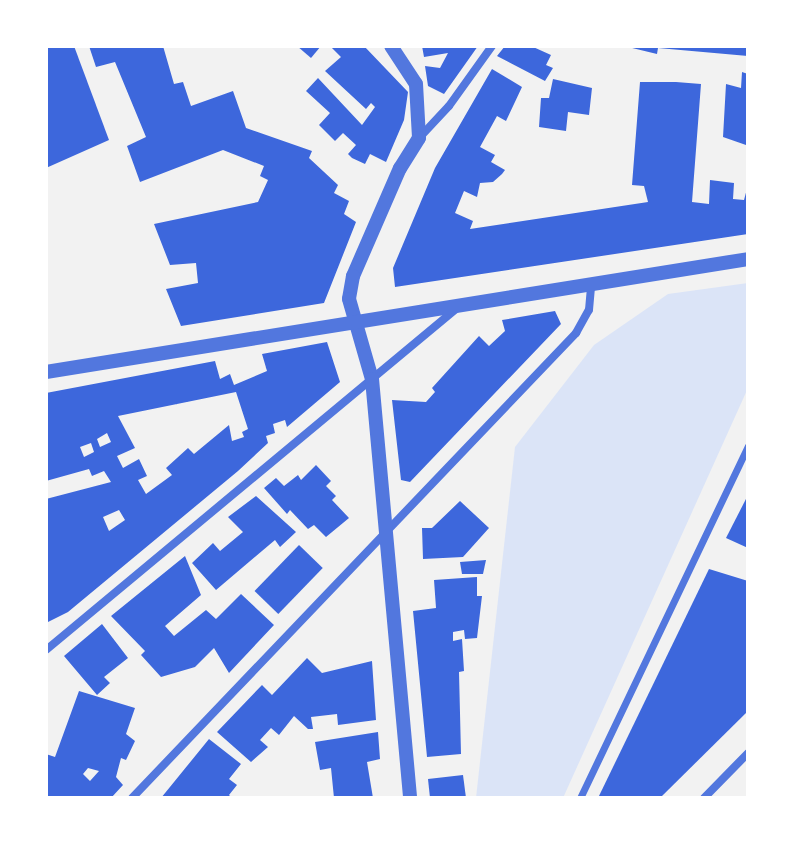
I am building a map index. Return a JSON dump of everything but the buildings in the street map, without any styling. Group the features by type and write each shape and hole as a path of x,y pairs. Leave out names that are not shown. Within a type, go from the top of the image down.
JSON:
{"street":[{"path":"391,46 416,84 419,138"},
{"path":"410,798 372,379 353,322 353,276 400,168 419,138 449,106 492,46"},
{"path":"46,372 748,259"},
{"path":"132,798 576,333 589,310 591,285"},
{"path":"46,650 457,308"},
{"path":"580,798 748,446"},
{"path":"704,798 748,753"}],"shaded area":[{"path":"748,283 748,388 563,798 476,798 515,447 594,345 668,294"}]}
